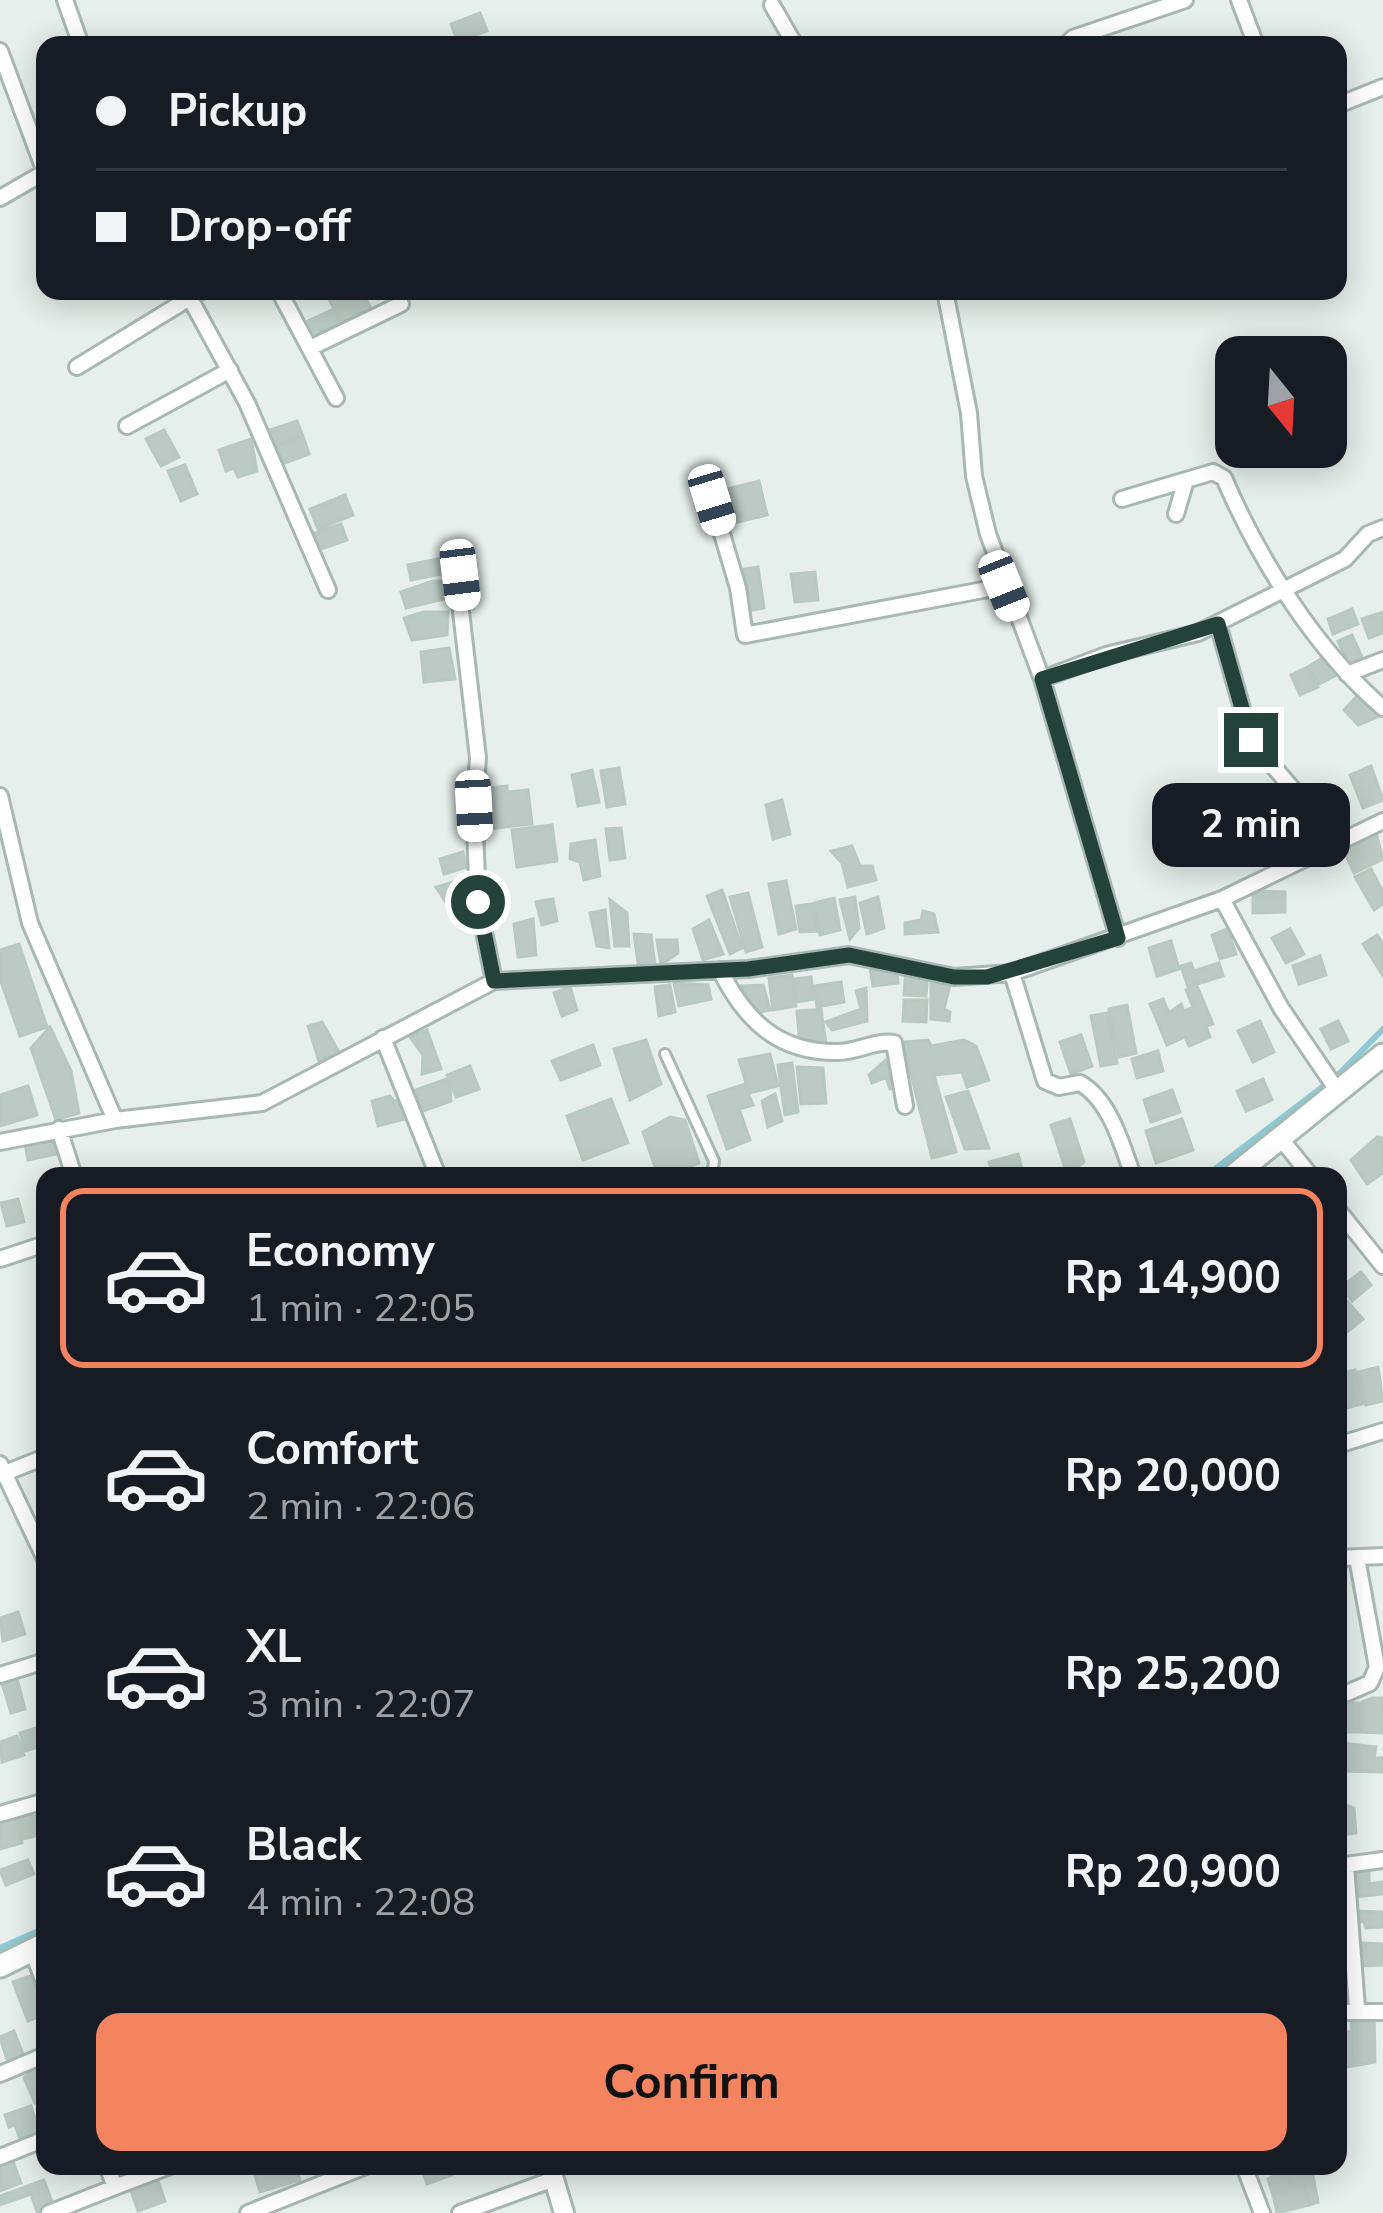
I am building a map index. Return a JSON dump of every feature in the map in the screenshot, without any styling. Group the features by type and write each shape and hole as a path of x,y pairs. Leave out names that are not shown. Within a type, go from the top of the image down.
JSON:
{"main road":[{"path":"1245,1167 1383,1054"},
{"path":"0,1966 36,1948"}],"street":[{"path":"65,0 78,36"},
{"path":"1090,36 1185,0"},
{"path":"1239,0 1253,36"},
{"path":"772,5 790,36"},
{"path":"0,51 36,148"},
{"path":"1347,101 1383,87"},
{"path":"0,198 36,177"},
{"path":"77,367 181,300"},
{"path":"195,300 328,590"},
{"path":"284,300 335,398"},
{"path":"948,300 969,413 974,476 1004,586 1042,679 1118,938"},
{"path":"310,348 401,304"},
{"path":"127,426 230,370"},
{"path":"1122,499 1213,472 1224,478 1285,588 1348,674 1383,709"},
{"path":"1176,514 1186,480"},
{"path":"712,500 748,636 1004,586"},
{"path":"1042,679 1218,624 1345,559 1368,534 1383,528"},
{"path":"454,551 478,758 474,806 478,902 494,981"},
{"path":"1218,624 1251,740 1296,793 1329,848"},
{"path":"1348,674 1383,660"},
{"path":"0,796 30,923 115,1120"},
{"path":"0,1142 115,1120 262,1103 494,981 720,970 863,955 954,977 1012,973 1222,899 1383,821"},
{"path":"1222,899 1281,1008 1338,1089"},
{"path":"720,970 740,1010 794,1047 841,1052 894,1043 905,1106"},
{"path":"1012,973 1045,1082 1059,1087 1080,1083 1095,1094 1119,1135 1130,1167"},
{"path":"383,1038 434,1167"},
{"path":"59,1129 71,1167"},
{"path":"1281,1139 1304,1167"},
{"path":"1347,1221 1383,1266"},
{"path":"0,1259 36,1247"},
{"path":"1347,1442 1383,1431"},
{"path":"36,1460 2,1470 36,1540"},
{"path":"1347,1558 1383,1556"},
{"path":"1347,1693 1370,1684 1380,1667 1357,1558"},
{"path":"0,1675 36,1664"},
{"path":"0,1814 36,1804"},
{"path":"1347,1865 1383,1860"},
{"path":"1347,1913 1357,2008"},
{"path":"1347,2010 1383,2012"},
{"path":"0,2074 36,2059"},
{"path":"0,2156 36,2142"},
{"path":"110,2175 115,2187"},
{"path":"49,2213 146,2175"},
{"path":"248,2213 343,2175"},
{"path":"460,2213 545,2175"},
{"path":"553,2175 564,2213"},
{"path":"1247,2175 1262,2213"}],"lane":[{"path":"665,1054 713,1167"}],"building":[{"path":"480,13 487,31 456,36 451,24"},
{"path":"329,300 367,300 371,308 340,322"},
{"path":"334,309 340,322 315,334 308,321"},
{"path":"297,421 303,436 273,447 267,431"},
{"path":"164,430 179,457 161,466 146,439"},
{"path":"303,436 309,454 279,465 273,447"},
{"path":"251,439 257,471 238,477 234,468 226,471 219,450"},
{"path":"185,465 197,494 181,501 168,471"},
{"path":"759,481 767,515 726,525 718,491"},
{"path":"345,495 353,515 318,529 310,509"},
{"path":"341,524 347,540 318,550 312,534"},
{"path":"443,558 446,573 411,580 408,565"},
{"path":"758,567 764,608 746,611 738,570"},
{"path":"815,572 818,600 795,602 791,574"},
{"path":"448,581 448,598 406,608 401,592"},
{"path":"1352,609 1358,624 1333,634 1328,619"},
{"path":"448,612 447,635 412,640 404,618"},
{"path":"1383,612 1383,633 1369,638 1362,619"},
{"path":"1352,635 1362,657 1348,664 1338,641"},
{"path":"449,648 455,679 424,682 421,652"},
{"path":"1327,655 1342,672 1319,684 1308,667"},
{"path":"1308,667 1318,687 1300,695 1291,675"},
{"path":"1358,695 1382,715 1358,725 1344,710"},
{"path":"1371,766 1383,800 1363,808 1350,775"},
{"path":"619,768 625,804 607,807 601,771"},
{"path":"592,770 599,802 578,806 572,775"},
{"path":"1330,785 1344,817 1325,826 1311,794"},
{"path":"507,786 507,792 528,790 532,824 488,829 483,789"},
{"path":"782,800 790,834 773,839 766,805"},
{"path":"552,825 557,861 517,867 512,830"},
{"path":"621,828 625,858 610,860 606,829"},
{"path":"1376,833 1383,859 1354,873 1343,849"},
{"path":"595,840 600,876 584,880 580,862 570,859 571,844"},
{"path":"852,846 860,866 872,866 876,880 848,887 842,863 831,851"},
{"path":"463,852 467,867 444,874 440,859"},
{"path":"1371,869 1383,892 1383,904 1374,910 1355,877"},
{"path":"463,879 465,909 451,910 436,887"},
{"path":"786,881 796,929 779,934 769,884"},
{"path":"722,890 742,948 730,954 707,896"},
{"path":"1253,891 1285,892 1285,912 1253,913"},
{"path":"748,893 762,947 746,952 730,897"},
{"path":"855,897 859,928 850,939 840,900"},
{"path":"878,897 884,928 867,934 860,903"},
{"path":"834,898 840,930 820,935 814,903"},
{"path":"553,899 557,921 542,925 536,902"},
{"path":"610,900 627,913 629,946 615,946"},
{"path":"812,904 817,931 800,932 796,906"},
{"path":"605,910 609,948 597,946 590,913"},
{"path":"923,911 934,914 938,932 905,934 905,923 921,920"},
{"path":"533,919 536,955 518,957 514,924"},
{"path":"709,920 723,954 703,960 693,929"},
{"path":"1227,929 1236,954 1220,959 1212,935"},
{"path":"1290,929 1304,954 1286,963 1272,938"},
{"path":"634,934 651,935 655,966 639,970"},
{"path":"1377,935 1383,943 1383,976 1363,944"},
{"path":"657,940 677,940 678,953 661,965"},
{"path":"1171,941 1179,969 1157,976 1149,948"},
{"path":"19,944 47,1027 20,1036 0,979 0,950"},
{"path":"1320,956 1326,975 1299,984 1293,966"},
{"path":"1191,963 1194,971 1219,963 1223,976 1188,987 1181,966"},
{"path":"906,967 928,974 926,996 904,995"},
{"path":"870,968 897,968 898,983 873,986"},
{"path":"792,975 796,1006 773,1010 769,978"},
{"path":"811,977 814,999 797,1002 794,979"},
{"path":"841,982 844,1002 817,1007 814,986"},
{"path":"674,983 708,985 711,999 679,1006"},
{"path":"931,983 950,985 944,1009 950,1012 949,1021 931,1019"},
{"path":"670,985 675,1012 659,1016 655,987"},
{"path":"763,985 770,1010 752,1014 742,986"},
{"path":"1197,986 1213,1024 1206,1026 1210,1037 1189,1046 1185,1037 1167,1045 1150,1004 1163,999 1169,1013 1181,1004 1184,1011 1193,1007 1186,990"},
{"path":"570,987 577,1010 562,1016 554,993"},
{"path":"866,988 867,1021 832,1030 826,1022 861,1009 856,991"},
{"path":"904,1000 927,1000 926,1022 903,1021"},
{"path":"1127,1005 1136,1053 1119,1057 1109,1009"},
{"path":"821,1009 826,1044 800,1046 797,1011"},
{"path":"1107,1013 1117,1063 1101,1066 1091,1016"},
{"path":"1260,1021 1274,1052 1253,1062 1238,1031"},
{"path":"1338,1021 1348,1041 1331,1049 1321,1029"},
{"path":"322,1022 340,1054 319,1061 308,1026"},
{"path":"50,1027 71,1071 79,1113 56,1120 31,1048"},
{"path":"427,1030 441,1069 422,1074 423,1055 410,1037"},
{"path":"1081,1035 1092,1066 1071,1074 1060,1042"},
{"path":"646,1040 661,1084 630,1100 614,1049"},
{"path":"928,1040 931,1046 964,1040 976,1046 989,1080 967,1087 962,1072 934,1075 956,1152 932,1158 903,1042"},
{"path":"593,1045 600,1065 561,1080 552,1061"},
{"path":"1158,1051 1163,1071 1137,1078 1132,1059"},
{"path":"770,1054 778,1086 749,1093 739,1060"},
{"path":"887,1059 896,1087 890,1089 886,1077 872,1083 869,1075"},
{"path":"792,1063 798,1112 785,1115 778,1065"},
{"path":"470,1066 479,1089 456,1097 447,1075"},
{"path":"797,1067 823,1068 826,1103 801,1104"},
{"path":"449,1078 451,1101 423,1111 416,1090"},
{"path":"1263,1079 1272,1100 1246,1111 1237,1091"},
{"path":"745,1084 753,1105 739,1109 750,1140 727,1149 708,1096"},
{"path":"28,1086 37,1115 0,1126 0,1095"},
{"path":"1172,1090 1180,1112 1151,1122 1144,1100"},
{"path":"968,1091 989,1148 965,1149 946,1097"},
{"path":"775,1094 782,1121 768,1127 762,1101"},
{"path":"390,1096 395,1102 400,1097 405,1119 378,1126 372,1101"},
{"path":"611,1099 628,1143 583,1160 567,1116"},
{"path":"670,1117 685,1120 699,1163 655,1167 643,1132"},
{"path":"1070,1119 1084,1162 1078,1167 1065,1167 1051,1125"},
{"path":"1182,1119 1193,1150 1156,1163 1146,1131"},
{"path":"1377,1137 1383,1138 1383,1173 1367,1184 1351,1160"},
{"path":"53,1138 56,1154 28,1160 25,1144"},
{"path":"1018,1154 1022,1167 990,1167 989,1162"},
{"path":"18,1199 24,1222 7,1226 1,1203"},
{"path":"1361,1272 1371,1285 1352,1301 1347,1282"},
{"path":"1347,1301 1363,1319 1347,1332"},
{"path":"1378,1367 1383,1401 1366,1405 1358,1372"},
{"path":"1355,1370 1363,1404 1347,1408 1347,1372"},
{"path":"18,1612 25,1634 3,1641 0,1618"},
{"path":"16,1675 25,1709 11,1713 1,1680"},
{"path":"1383,1698 1382,1733 1361,1732 1362,1702"},
{"path":"1347,1703 1360,1703 1359,1732 1347,1732"},
{"path":"36,1728 36,1748 25,1751 20,1733"},
{"path":"17,1736 24,1755 2,1762 0,1742"},
{"path":"1347,1744 1376,1747 1374,1758 1383,1758 1382,1772 1347,1771"},
{"path":"1347,1806 1354,1808 1356,1833 1347,1834"},
{"path":"33,1808 36,1836 23,1839 16,1813"},
{"path":"13,1813 22,1843 0,1849 0,1817"},
{"path":"28,1860 34,1874 6,1885 0,1870"},
{"path":"1369,1866 1369,1884 1383,1882 1383,1894 1353,1897 1350,1870"},
{"path":"1352,1911 1383,1912 1383,1927 1366,1928 1364,1921 1353,1924"},
{"path":"1363,1943 1383,1944 1383,1965 1361,1966"},
{"path":"31,1976 36,2018 28,2021 13,1982"},
{"path":"1374,2013 1375,2062 1353,2066 1351,2014"},
{"path":"14,2031 24,2057 8,2063 0,2037"},
{"path":"1347,2032 1350,2032 1353,2066 1347,2067"},
{"path":"36,2067 35,2103 24,2078"},
{"path":"31,2106 36,2140 20,2139 5,2115"},
{"path":"12,2159 21,2183 0,2191 0,2163"},
{"path":"156,2175 165,2201 138,2211 130,2188"},
{"path":"255,2175 299,2175 300,2180 260,2192"},
{"path":"424,2175 452,2175 427,2184"},
{"path":"1289,2175 1313,2175 1318,2202 1309,2205 1304,2185 1293,2189"},
{"path":"1289,2175 1293,2189 1273,2195 1268,2179"},
{"path":"44,2180 54,2207 37,2212 31,2194 0,2205 0,2196"},
{"path":"1304,2185 1309,2205 1277,2213 1273,2195"}],"waterway":[{"path":"1218,1167 1337,1076 1383,1029"},
{"path":"0,1948 36,1932"}],"route":[{"path":"478,902 494,981 748,969 849,955 954,977 1012,973 1118,938 1042,679 1074,665 1179,639 1218,624 1251,740"}]}
